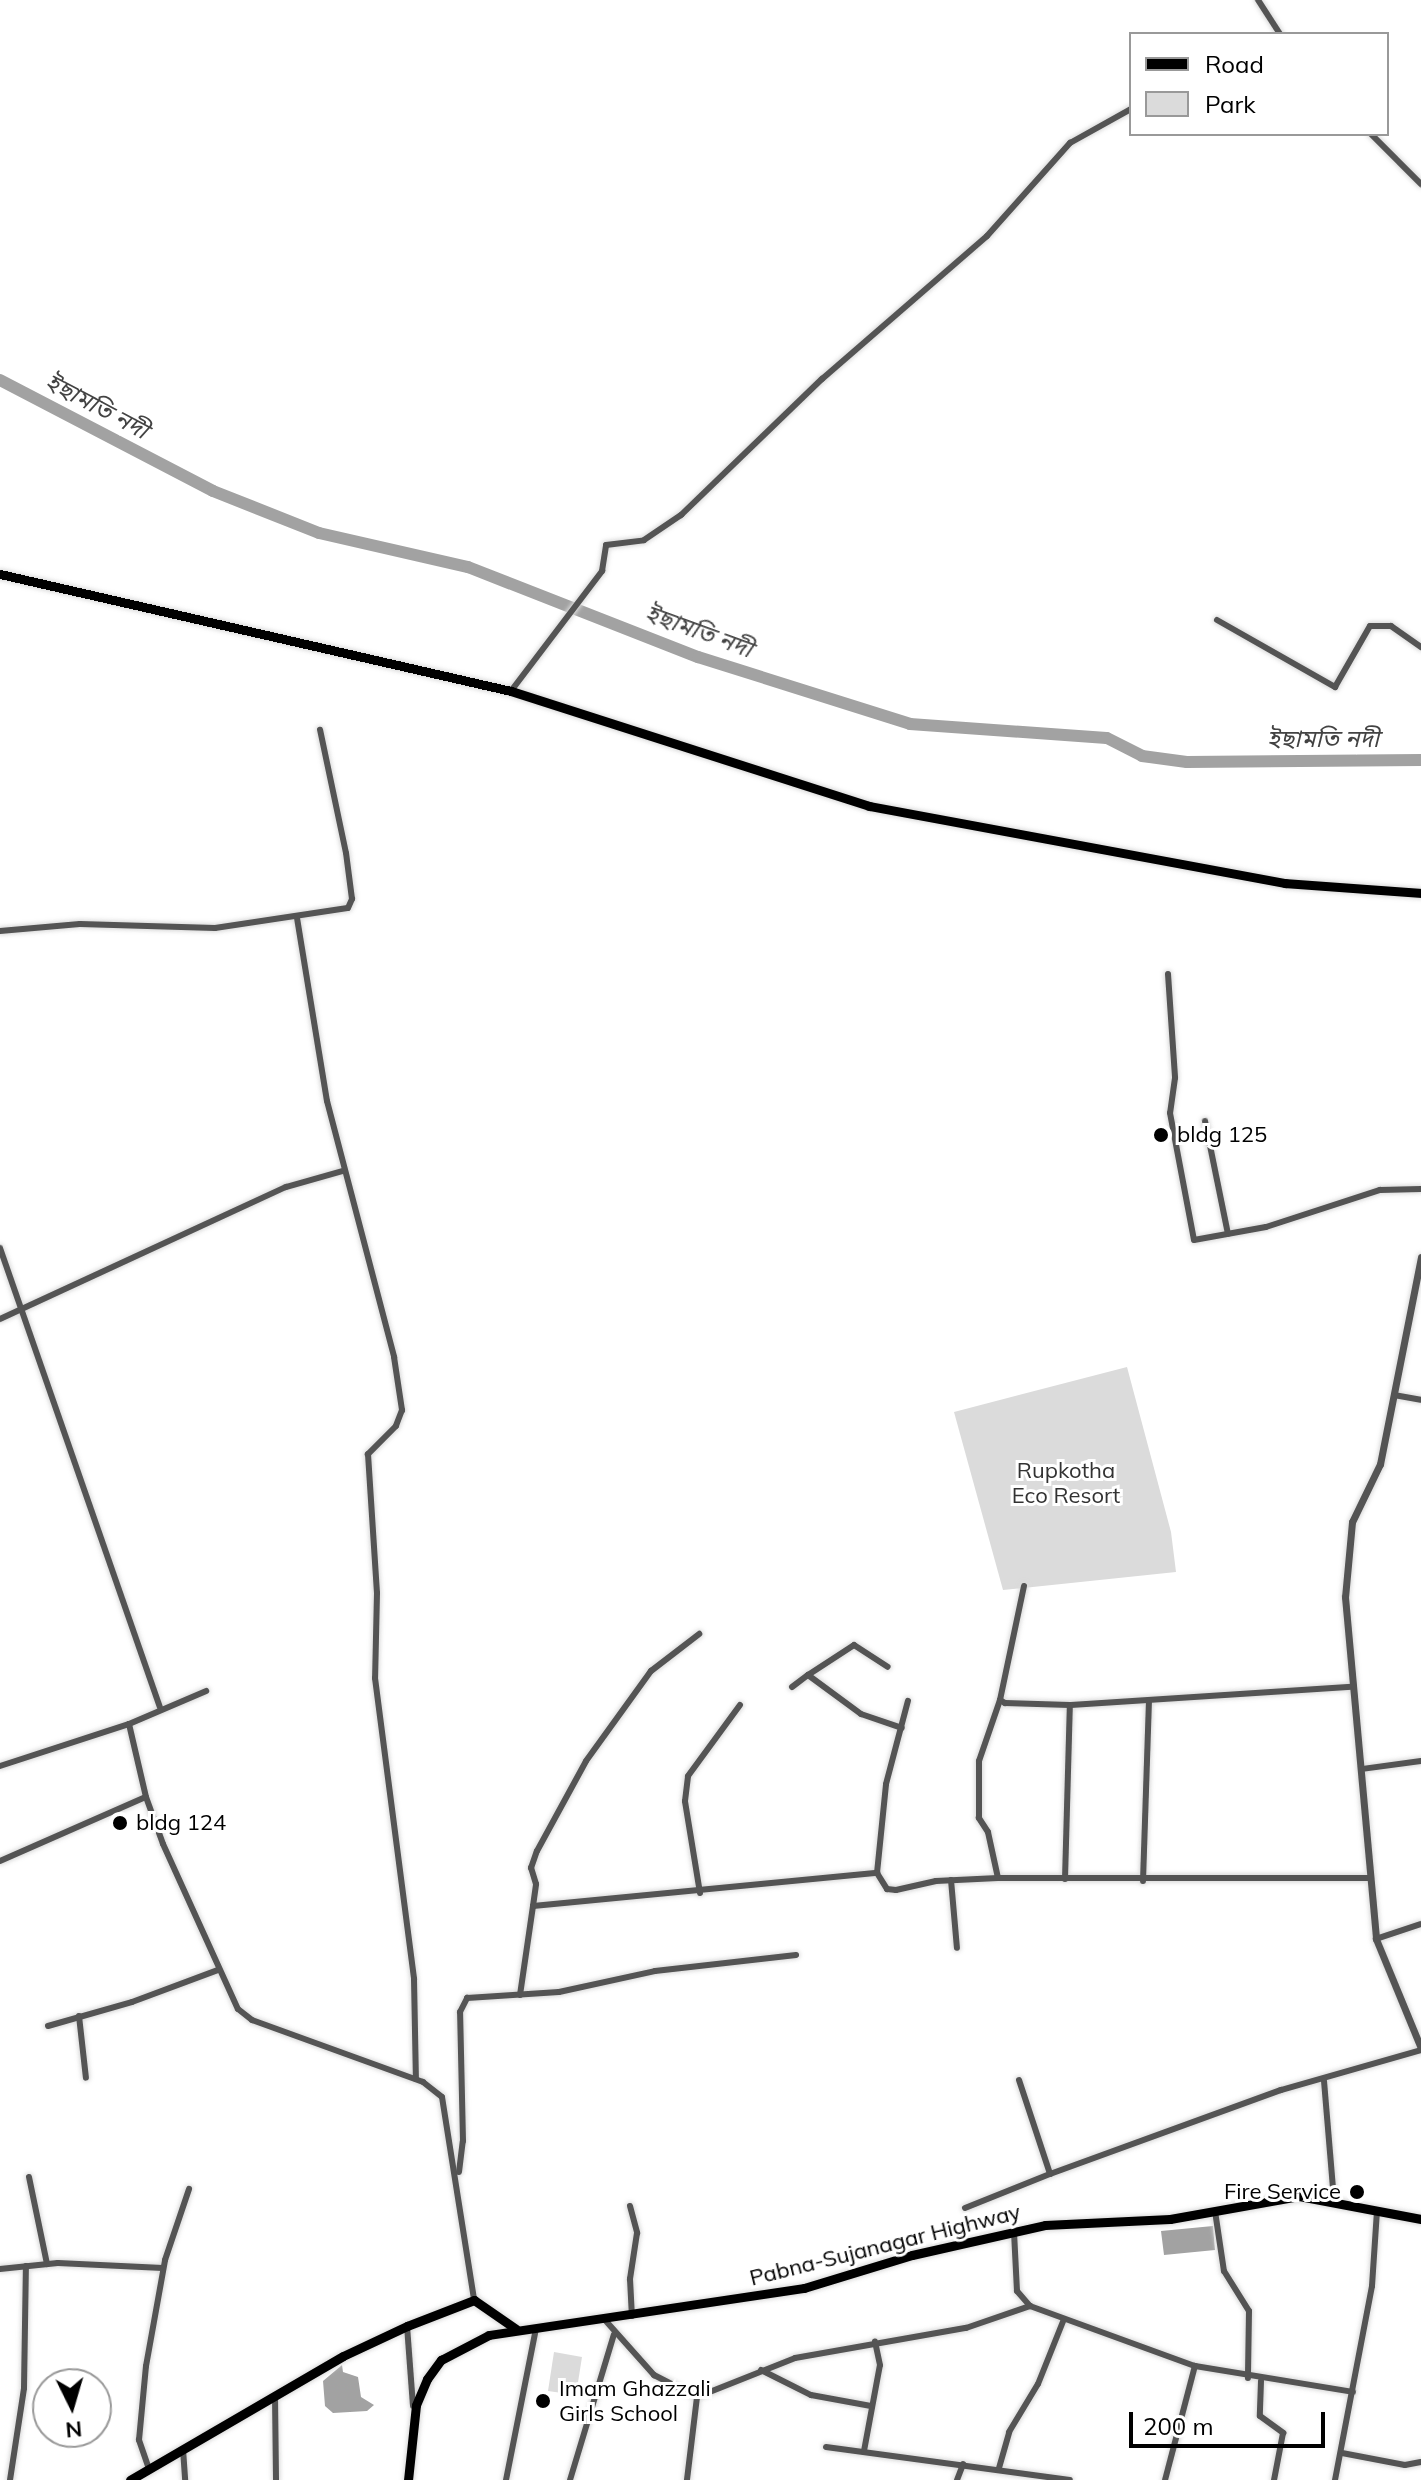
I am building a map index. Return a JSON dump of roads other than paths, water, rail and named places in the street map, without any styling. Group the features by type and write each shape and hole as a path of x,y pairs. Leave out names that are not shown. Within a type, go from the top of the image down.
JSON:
{"main road":[{"path":"0,574 511,691 869,806 1270,880 1421,893"},
{"name":"Pabna-Sujanagar Highway","path":"408,2480 414,2419 427,2379 441,2360 463,2344 516,2329 605,2320 804,2288 912,2255 1014,2232 1215,2211 1299,2196 1421,2219"},
{"path":"130,2480 275,2396 407,2326 474,2300 516,2329"}],"street":[{"path":"1258,0 1279,32"},
{"path":"511,691 602,571 606,545 644,540 681,515 822,379 987,236 1070,143 1129,110"},
{"path":"1373,136 1421,184"},
{"path":"1217,620 1335,687 1370,626 1391,626 1421,647"},
{"path":"0,931 107,924 215,928 297,918 352,904 320,730"},
{"path":"297,918 343,1171 394,1357 402,1410 396,1426 368,1454 377,1593 375,1678 414,1979 416,2079"},
{"path":"1168,974 1175,1078 1170,1113 1193,1236 1198,1242 1380,1190 1421,1189"},
{"path":"1205,1121 1228,1234"},
{"path":"0,1319 286,1187 343,1171"},
{"path":"0,1248 19,1311 160,1707"},
{"path":"965,2208 1281,2090 1324,2081 1421,2049 1376,1939 1345,1597 1352,1522 1380,1464 1421,1257"},
{"path":"1394,1395 1421,1400"},
{"path":"998,1878 988,1832 979,1818 979,1761 1000,1700 1024,1586"},
{"path":"520,1995 533,1906 531,1868 537,1851 586,1761 651,1671 699,1634"},
{"path":"792,1687 854,1645 888,1667"},
{"path":"808,1675 861,1714 902,1728"},
{"path":"1000,1700 1070,1705 1352,1687"},
{"path":"0,1766 129,1724 160,1707 206,1691"},
{"path":"908,1701 886,1784 877,1873 887,1889 951,1880 998,1878 1143,1881 1370,1878"},
{"path":"1143,1881 1149,1702"},
{"path":"700,1893 685,1801 688,1776 740,1705"},
{"path":"1065,1879 1070,1705"},
{"path":"129,1724 146,1797 218,1970 238,2009 252,2020 416,2079 442,2097 457,2175 474,2300"},
{"path":"1362,1769 1421,1761"},
{"path":"0,1861 146,1797"},
{"path":"533,1906 700,1893 877,1873"},
{"path":"951,1880 957,1948"},
{"path":"1376,1939 1421,1924"},
{"path":"457,2175 463,2151 462,2005 467,1998 559,1992 655,1971 796,1955"},
{"path":"48,2026 218,1970"},
{"path":"79,2016 86,2078"},
{"path":"1019,2080 1050,2174"},
{"path":"1324,2081 1334,2201"},
{"path":"29,2177 47,2264"},
{"path":"149,2469 139,2440 163,2268 189,2189"},
{"path":"630,2206 637,2233 630,2279 632,2316"},
{"path":"1335,2480 1372,2286 1377,2210"},
{"path":"1215,2211 1224,2271 1249,2311 1248,2378"},
{"path":"1014,2232 1017,2291 1030,2306 1195,2366 1261,2381 1353,2392"},
{"path":"0,2269 47,2264 163,2268"},
{"path":"10,2480 24,2388 26,2266"},
{"path":"605,2320 614,2334 654,2375 697,2397 761,2370 875,2342 966,2328 1030,2306"},
{"path":"999,2468 1009,2432 1038,2384 1064,2319"},
{"path":"407,2326 414,2419"},
{"path":"506,2480 536,2328"},
{"path":"570,2480 614,2334"},
{"path":"864,2451 880,2365 875,2342"},
{"path":"1165,2480 1195,2366"},
{"path":"761,2370 811,2395 871,2406"},
{"path":"1261,2381 1260,2416 1283,2433 1274,2480"},
{"path":"275,2396 276,2480"},
{"path":"687,2480 697,2397"},
{"path":"826,2447 999,2468 1008,2477 1070,2480"},
{"path":"183,2449 185,2480"},
{"path":"1342,2453 1405,2465 1421,2462"},
{"path":"957,2480 963,2464"},
{"path":"0,2466 10,2469"}],"waterway":[{"name":"ইছামতি নদী","path":"0,380 213,491 319,533 468,567 698,657 910,724 1107,738 1142,756 1187,762 1421,760"}],"place":[{"name":"bldg 125","path":"1161,1135"},
{"name":"bldg 124","path":"120,1823"},
{"name":"Fire Service","path":"1357,2192"},
{"name":"Imam Ghazzali Girls School","path":"543,2401"}],"park label":[{"name":"Rupkotha Eco Resort","path":"1066,1482"}]}
